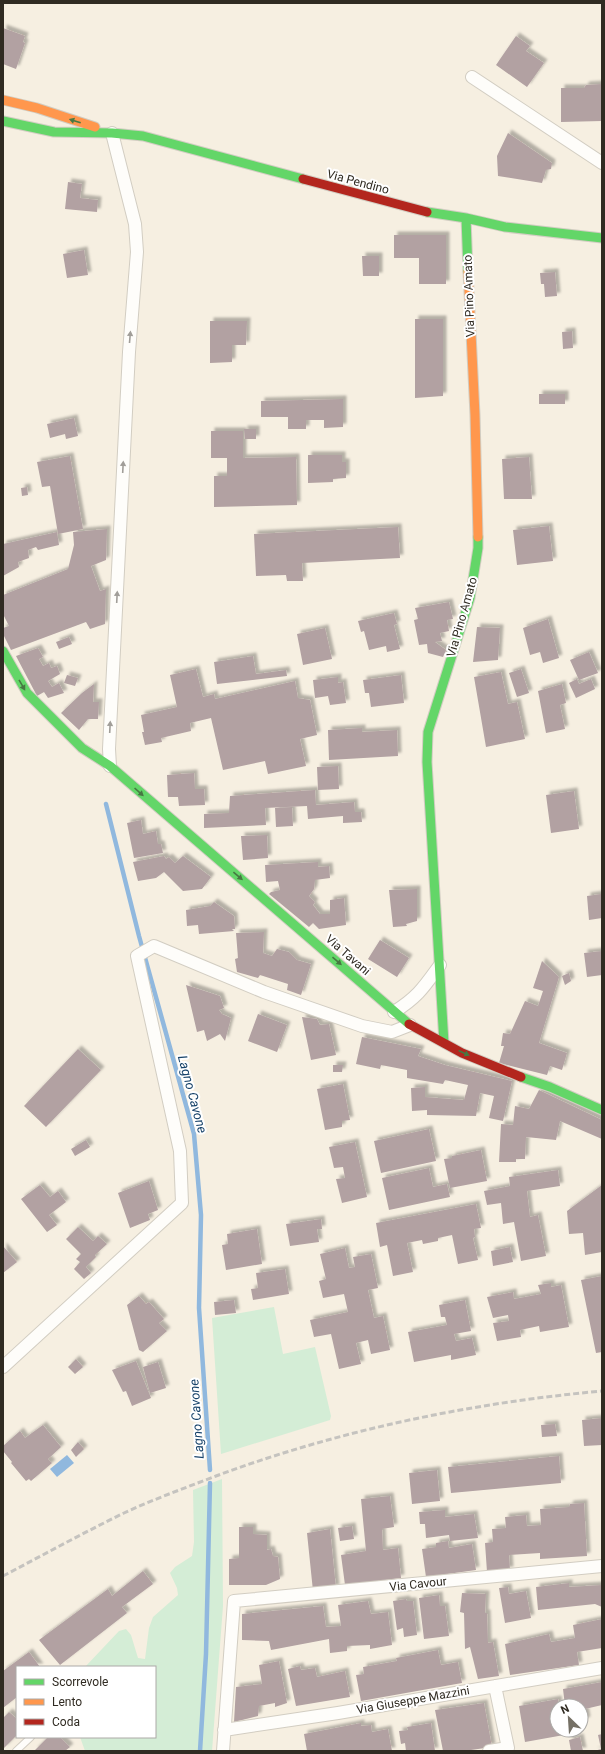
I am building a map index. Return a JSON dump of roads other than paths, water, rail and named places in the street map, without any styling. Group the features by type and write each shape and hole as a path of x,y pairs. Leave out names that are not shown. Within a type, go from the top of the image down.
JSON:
{"street":[{"path":"472,77 602,163"},
{"name":"Via Pendino","path":"3,100 37,108 112,133"},
{"name":"Via Pendino","path":"3,121 54,132 112,133 143,136 432,213 466,218 505,227 602,238"},
{"path":"110,766 109,749 120,514 129,352 137,252 135,224 112,133"},
{"name":"Via Pino Amato","path":"444,1043 444,1009 427,762 428,732 470,598 478,548 475,415 466,218"},
{"name":"Via Tavani","path":"3,651 26,692 82,748 110,766 410,1025 494,1067 550,1087 602,1110"},
{"path":"3,1367 182,1203 180,1151 137,956 154,946 264,992 362,1026 392,1032 410,1025"},
{"path":"394,1012 409,1002 425,988 440,965"},
{"name":"Via Cavour","path":"224,1730 234,1602 602,1566"},
{"name":"Via Giuseppe Mazzini","path":"224,1730 338,1714 602,1668"},
{"path":"489,1751 508,1748 495,1686"},
{"path":"223,1751 224,1730"}],"lane":[{"path":"16,1751 30,1738"}],"water":[{"path":"67,1455 74,1463 57,1477 50,1469"}],"waterway":[{"name":"Lagno Cavone","path":"106,804 139,936 194,1134 201,1215 199,1308 210,1470"},
{"name":"Lagno Cavone","path":"200,1751 206,1654 210,1483"}],"railway":[{"path":"3,1576 93,1528 147,1503 216,1476 310,1445 358,1432 455,1411 553,1396 602,1391"}]}
